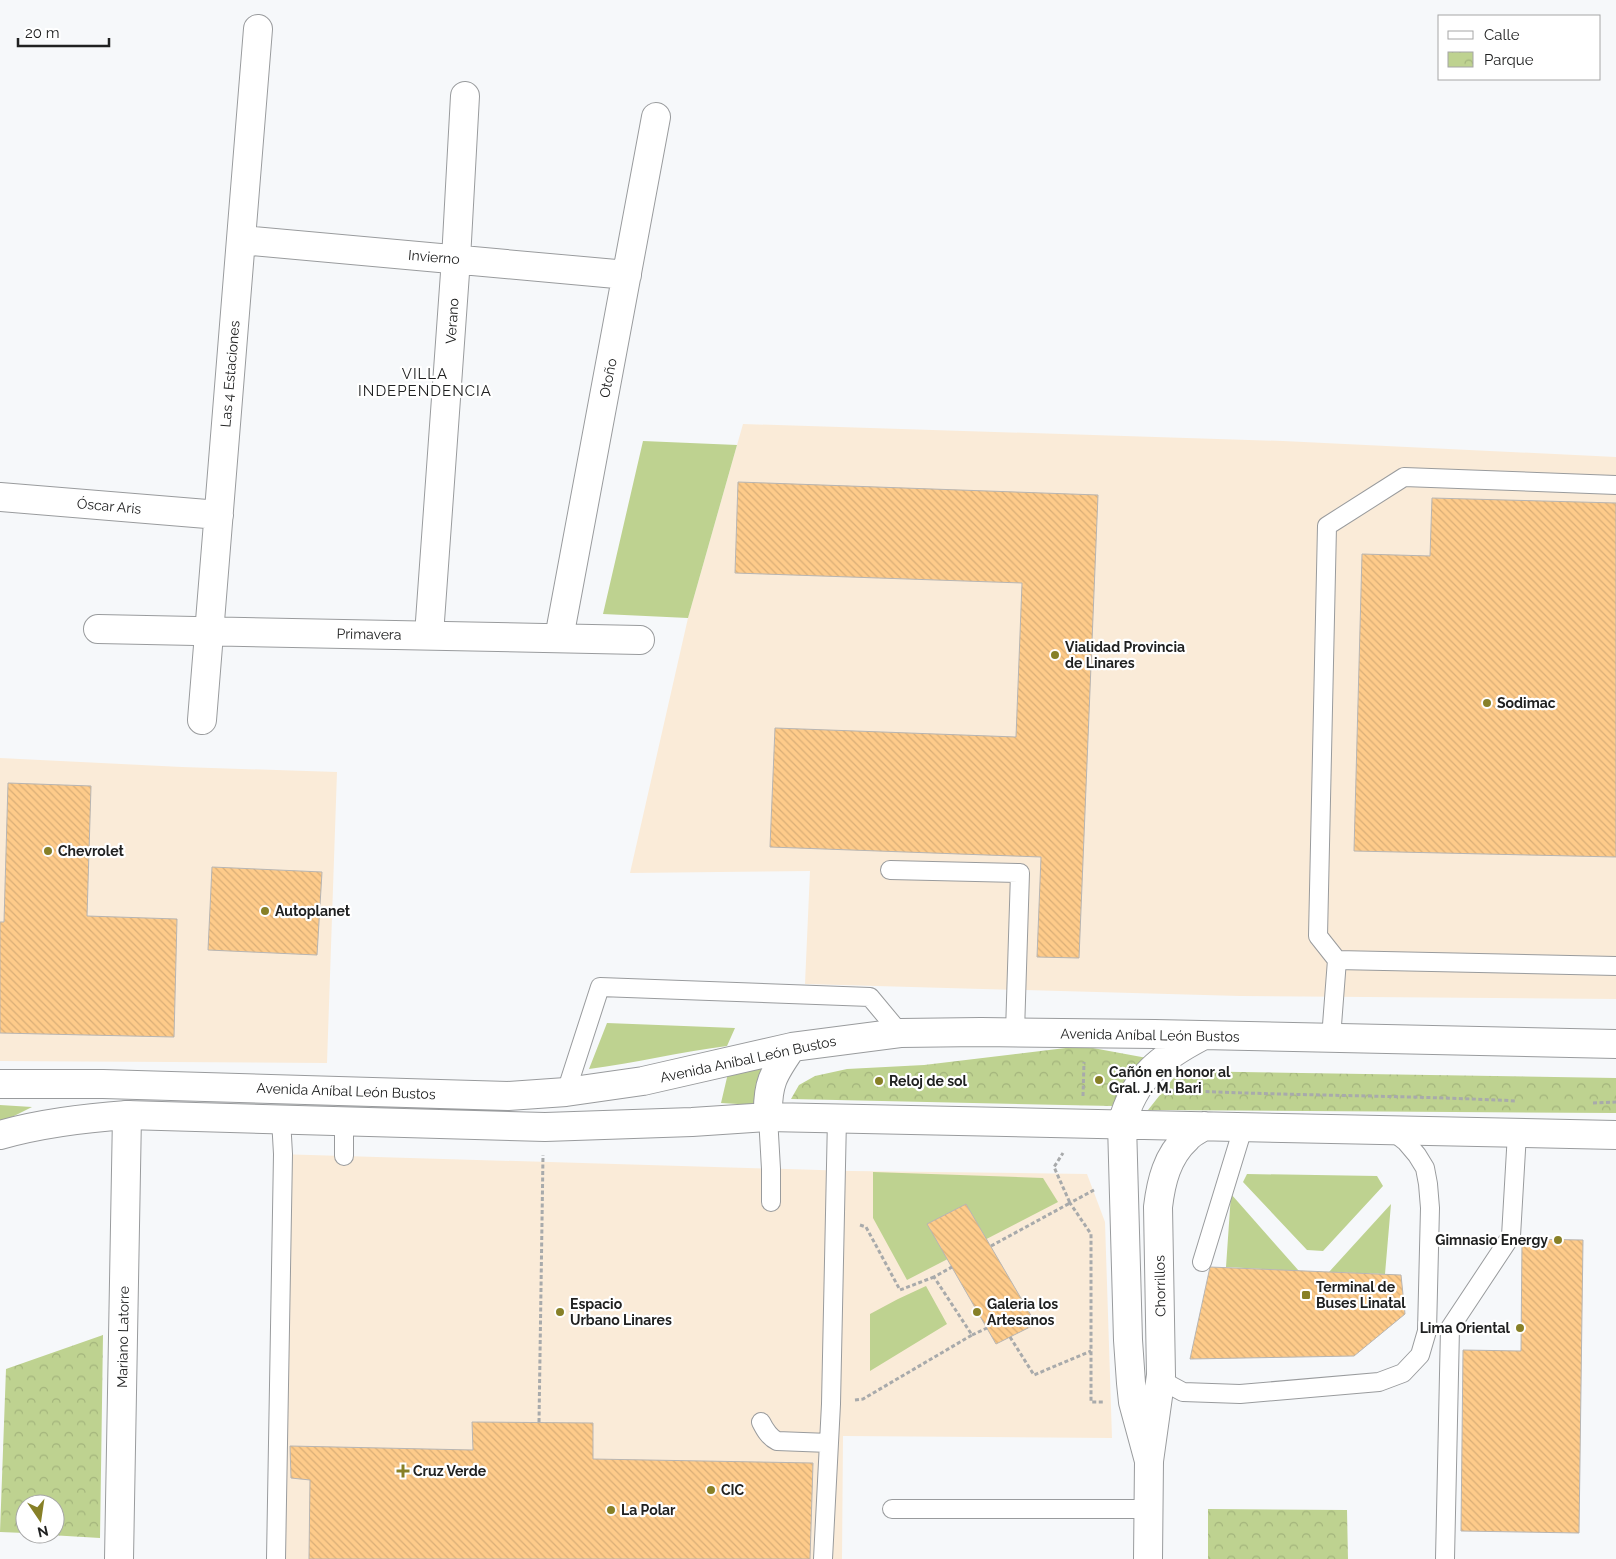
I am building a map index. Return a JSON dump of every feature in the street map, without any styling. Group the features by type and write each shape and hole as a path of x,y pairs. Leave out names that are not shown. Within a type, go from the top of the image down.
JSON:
{"main road":[{"name":"Las 4 Estaciones","path":"202,720 258,29"},
{"name":"Verano","path":"430,635 456,259 465,96"},
{"name":"Otoño","path":"559,638 656,117"},
{"name":"Invierno","path":"241,240 627,275"},
{"name":"Óscar Aris","path":"0,498 219,515"},
{"name":"Primavera","path":"98,628 640,640"},
{"name":"Avenida Aníbal León Bustos","path":"0,1084 103,1084 508,1096 566,1092 643,1081 792,1047 900,1033 1015,1032 1616,1044"},
{"path":"1122,1124 1126,1108 1138,1087 1160,1062 1174,1051 1203,1035"},
{"path":"768,1117 767,1097 771,1080 792,1047"},
{"path":"0,1135 41,1124 127,1116 344,1120 545,1127 692,1122 768,1117 1616,1136"},
{"name":"Mariano Latorre","path":"119,1559 127,1116"},
{"name":"Chorrillos","path":"1122,1124 1128,1340 1134,1402 1150,1461"},
{"name":"Chorrillos","path":"1148,1559 1150,1461 1161,1375 1158,1207 1160,1185 1166,1167 1176,1152 1187,1138 1204,1126"}],"lane":[{"path":"1331,1038 1337,960 1318,936 1327,526 1404,477 1616,485"},
{"path":"890,870 1020,873 1015,1032"},
{"path":"1337,960 1616,966"},
{"path":"566,1092 600,987 870,997 900,1033"},
{"path":"768,1117 771,1202"},
{"path":"823,1559 831,1404 837,1118"},
{"path":"276,1559 281,1119"},
{"path":"344,1120 344,1156"},
{"path":"1202,1262 1242,1128"},
{"path":"1161,1375 1170,1385 1183,1392 1215,1394 1250,1393 1379,1382 1403,1373 1420,1355 1427,1332 1430,1208 1425,1168 1418,1155 1392,1131"},
{"path":"1445,1559 1450,1328 1511,1236 1517,1133"},
{"path":"761,1422 767,1433 778,1441 829,1444"},
{"path":"892,1509 1149,1509"}],"path":[{"path":"1084,1034 1083,1124 1054,1167 1070,1203 1091,1234 1091,1402 1134,1402"},
{"path":"1138,1087 1276,1095 1428,1096 1526,1101"},
{"path":"1591,1103 1616,1102"},
{"path":"538,1422 542,1162 545,1127"},
{"path":"991,1246 1124,1172"},
{"path":"835,1219 866,1227 900,1290 934,1277 952,1267"},
{"path":"934,1277 972,1335"},
{"path":"831,1404 863,1398 987,1328"},
{"path":"1010,1337 1034,1375 1091,1350"}],"shaded area":[{"path":"743,424 1283,441 1616,457 1616,999 1240,996 805,984 810,871 630,873 688,618"},
{"path":"0,758 337,772 327,1063 0,1061"},
{"name":"Espacio Urbano Linares","path":"277,1154 852,1171 1087,1174 1105,1222 1112,1438 843,1436 842,1559 267,1559"}],"green space":[{"path":"643,441 737,445 688,618 603,614"},
{"path":"607,1023 735,1028 727,1046 589,1069"},
{"path":"1082,1046 1147,1058 1128,1077 1112,1106 791,1099 799,1085 815,1076 847,1069 924,1065"},
{"path":"766,1062 755,1105 721,1103 729,1069"},
{"path":"1179,1071 1616,1078 1616,1113 1148,1110"},
{"path":"0,1105 32,1107 0,1123"},
{"path":"873,1172 1043,1178 1058,1202 907,1280 873,1218"},
{"path":"1247,1174 1377,1176 1383,1186 1323,1251 1307,1250 1243,1182"},
{"path":"1231,1194 1299,1271 1226,1267"},
{"path":"1391,1204 1385,1274 1329,1272"},
{"path":"926,1286 947,1324 870,1371 870,1314"},
{"path":"103,1335 100,1538 65,1536 65,1494 15,1494 15,1533 0,1532 6,1369"},
{"path":"1208,1509 1347,1510 1348,1559 1208,1559"}],"building":[{"name":"Vialidad Provincia de Linares","path":"738,482 1098,495 1079,958 1037,957 1041,857 770,847 775,728 1016,737 1022,583 735,573"},
{"name":"Sodimac","path":"1432,498 1616,503 1616,857 1354,851 1362,554 1430,556"},
{"name":"Chevrolet","path":"8,783 91,786 87,916 177,919 174,1037 0,1033 0,922 4,922"},
{"name":"Autoplanet","path":"212,867 322,872 317,955 208,950"},
{"path":"966,1204 1036,1324 996,1344 927,1224"},
{"path":"1522,1239 1583,1240 1579,1533 1461,1531 1463,1350 1521,1351"},
{"path":"1210,1267 1401,1275 1405,1314 1354,1356 1190,1359"},
{"path":"472,1422 593,1423 593,1459 813,1463 810,1559 309,1559 310,1480 291,1478 290,1446 473,1450"}],"place":[{"name":"Vialidad Provincia de Linares","path":"1055,655"},
{"name":"Sodimac","path":"1487,703"},
{"name":"Chevrolet","path":"48,851"},
{"name":"Autoplanet","path":"265,911"},
{"name":"Cañón en honor al Gral. J. M. Bari","path":"1099,1080"},
{"name":"Reloj de sol","path":"879,1081"},
{"name":"Gimnasio Energy","path":"1558,1240"},
{"name":"Terminal de Buses Linatal","path":"1306,1295"},
{"name":"Espacio Urbano Linares","path":"560,1312"},
{"name":"Galeria los Artesanos","path":"977,1312"},
{"name":"Lima Oriental","path":"1520,1328"},
{"name":"Cruz Verde","path":"403,1471"},
{"name":"CIC","path":"711,1490"},
{"name":"La Polar","path":"611,1510"}],"district":[{"name":"VILLA INDEPENDENCIA","path":"425,382"}]}
